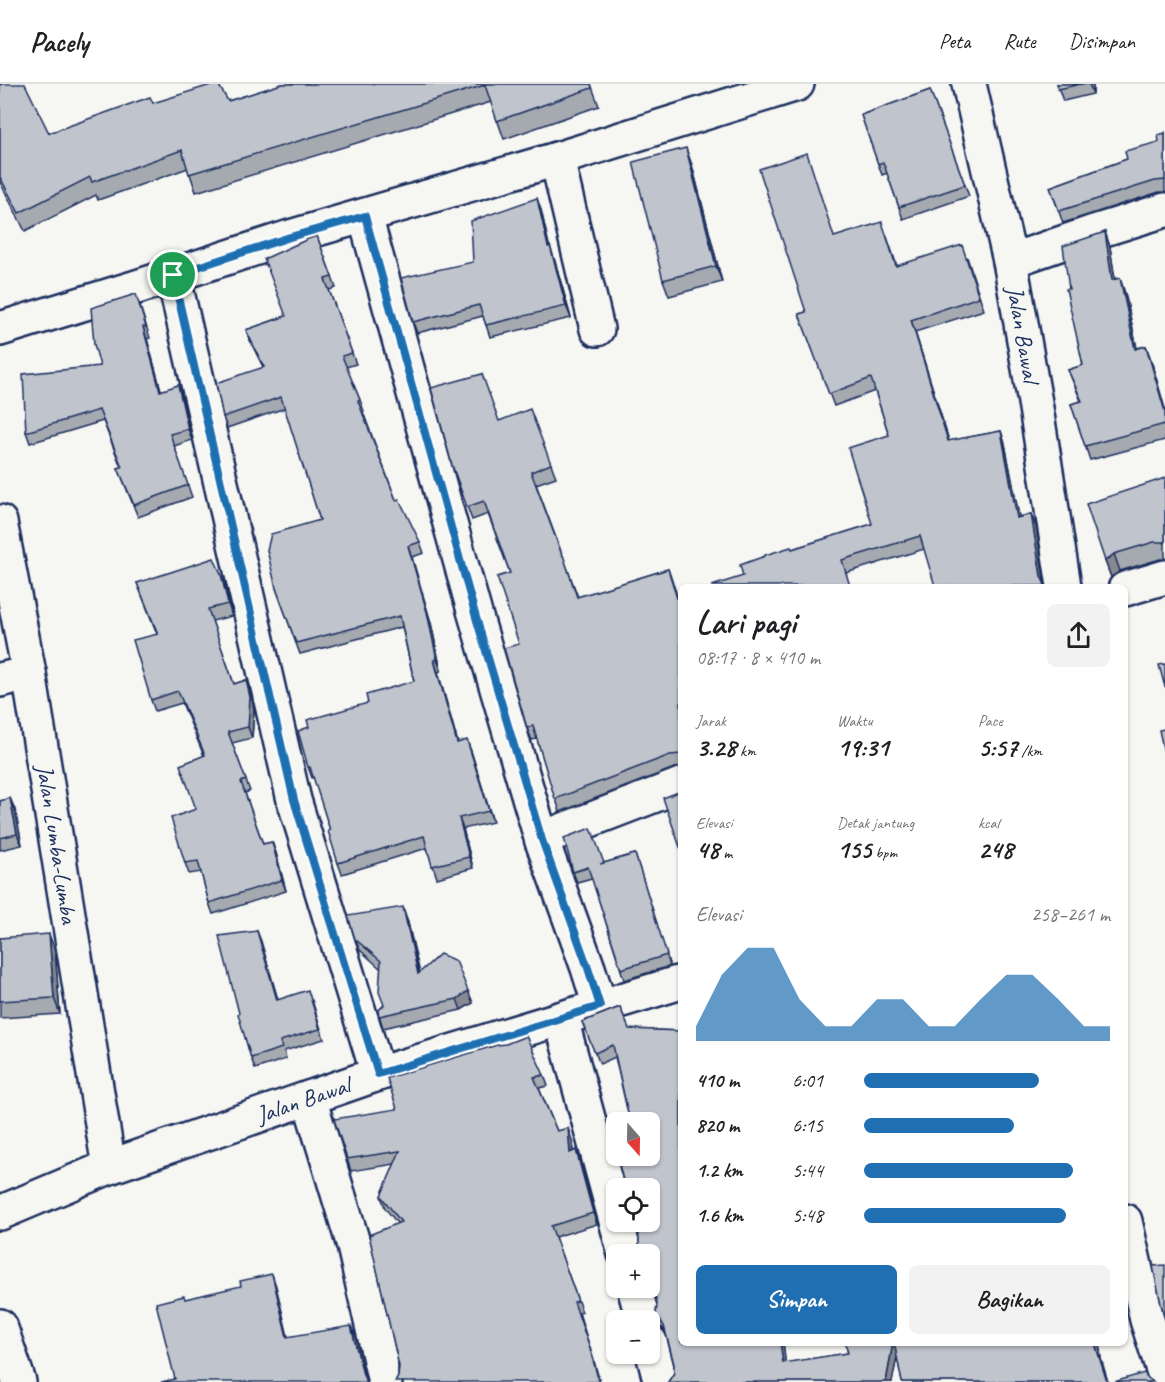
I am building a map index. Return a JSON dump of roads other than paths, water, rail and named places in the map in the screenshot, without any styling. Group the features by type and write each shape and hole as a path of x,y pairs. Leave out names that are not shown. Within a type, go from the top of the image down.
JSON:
{"street":[{"path":"0,329 290,237 557,159 797,84"},
{"name":"Jalan Bawal","path":"969,84 1010,261 1064,584"},
{"path":"557,159 597,329"},
{"path":"1010,261 1165,210"},
{"path":"365,216 475,614 542,840 600,1006"},
{"path":"173,275 294,800 378,1074"},
{"name":"Jalan Lumba-Lumba","path":"0,522 14,676 109,1167"},
{"path":"542,840 678,786"},
{"name":"Jalan Bawal","path":"0,1214 109,1167 378,1074 678,983"},
{"path":"561,1019 622,1244"},
{"path":"309,1098 354,1246 385,1382"},
{"path":"1128,1234 1147,1320 1165,1376"},
{"path":"0,1326 19,1382"},
{"path":"656,1364 660,1380"}]}
